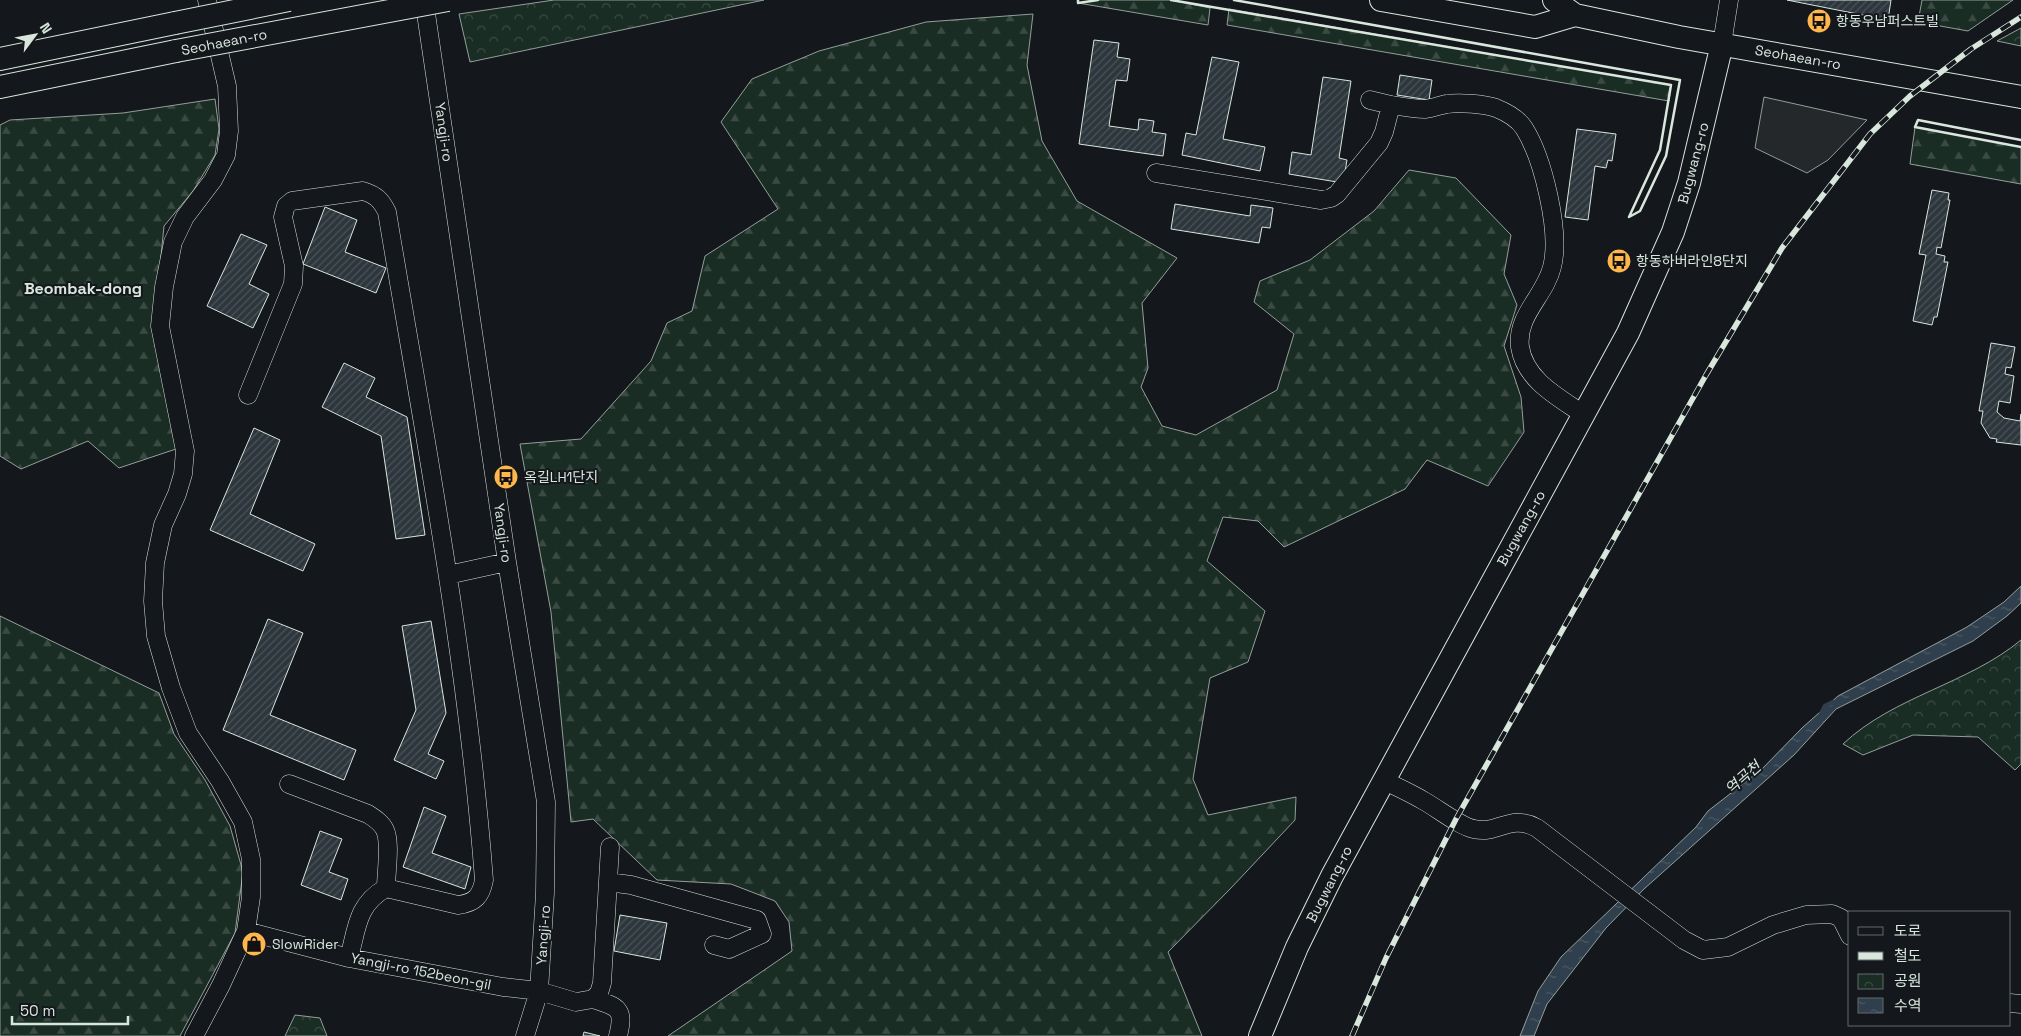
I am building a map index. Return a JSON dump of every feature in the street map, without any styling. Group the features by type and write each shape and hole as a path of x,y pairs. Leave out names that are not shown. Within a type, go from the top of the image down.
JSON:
{"main road":[{"name":"Seohaean-ro","path":"0,58 289,0"},
{"name":"Seohaean-ro","path":"0,87 176,51 448,0"},
{"name":"Seohaean-ro","path":"1381,0 1535,26 1575,15"},
{"name":"Seohaean-ro","path":"1554,0 1575,15 1722,44 2021,97"},
{"name":"Bugwang-ro","path":"1260,1036 1297,947 1383,780 1628,333 1673,232 1700,144 1722,44"}],"street":[{"path":"194,1036 221,985 246,931 251,896 251,859 243,822 220,781 188,733 171,688 156,636 153,600 155,563 162,524 177,494 184,474 185,451 160,326 164,287 173,242 185,217 212,180 226,155 229,131 226,86 206,0"},
{"name":"Yangji-ro","path":"424,0 507,562 546,802 545,893 539,991 524,1036"},
{"name":"Bugwang-ro","path":"1722,44 1729,0"},
{"path":"1370,100 1416,109 1458,103 1495,108 1512,117 1523,127 1541,165 1554,224 1555,252 1547,281 1524,317 1520,332 1520,347 1524,360 1534,376 1548,391 1583,414"},
{"path":"1156,173 1321,200 1331,198 1337,194 1379,143 1391,105"},
{"path":"248,395 293,284 294,266 283,217 286,206 292,201 363,191 374,194 382,201 387,212 448,575 477,789 484,880 482,892 477,899 468,904 458,905 386,888 368,900 361,910 349,958"},
{"path":"448,575 507,562"},
{"path":"1383,780 1421,799 1464,826 1474,830 1487,830 1518,822 1528,823 1684,940 1703,950 1728,947 1773,925 1806,915 1832,914 1842,918 1848,932"},
{"path":"289,784 368,814 378,821 385,829 388,838 386,888"},
{"path":"610,847 602,983 599,993 593,999 612,1005 619,1011 622,1020 618,1036"},
{"path":"608,882 631,885 757,920 762,934 729,948 714,945"},
{"name":"Yangji-ro 152beon-gil","path":"246,931 349,958 503,987 539,991 576,1002 593,999"}],"green space":[{"path":"554,0 764,0 470,62 459,14"},
{"path":"1098,0 1171,0 1210,8 1208,25 1078,3"},
{"path":"1922,0 2013,0 1968,31 1918,22"},
{"path":"1229,9 1671,85 1669,101 1227,25"},
{"path":"1033,14 1027,65 1042,141 1077,201 1177,258 1142,303 1148,368 1141,387 1162,426 1196,435 1277,390 1294,334 1254,302 1260,281 1310,260 1374,211 1409,170 1456,178 1511,235 1504,274 1517,305 1504,346 1521,397 1524,432 1488,486 1427,460 1405,489 1284,547 1258,521 1223,517 1207,561 1265,611 1248,662 1210,678 1193,779 1208,815 1296,797 1295,820 1168,952 1202,1036 668,1036 792,951 789,922 775,901 731,884 657,880 593,819 571,822 551,612 520,444 581,439 651,361 667,323 692,311 705,256 778,209 721,122 752,79 819,51 926,22"},
{"path":"2021,28 2021,46 1997,41"},
{"path":"215,99 219,129 215,155 193,191 164,226 154,325 176,449 119,468 88,441 21,469 0,456 0,125 10,120 123,113"},
{"path":"1915,127 2021,147 2021,184 1910,164"},
{"path":"0,616 159,693 174,734 205,780 230,826 243,872 235,933 180,1036 0,1036"},
{"path":"2021,640 2021,764 2015,770 1978,737 1913,735 1863,755 1843,744 1885,714 1978,668"},
{"path":"295,1015 320,1018 327,1036 285,1036"}],"shaded area":[{"path":"1764,97 1867,120 1828,160 1807,173 1755,148"}],"water":[{"path":"2021,586 2021,603 2007,616 1973,641 1836,709 1794,755 1644,889 1606,928 1547,1004 1534,1036 1520,1036 1538,991 1561,957 1696,827 1708,811 1762,769 1802,728 1838,696 1967,627 2004,602"}],"building":[{"path":"1787,0 1891,0 1888,20"},
{"path":"1094,40 1119,43 1117,57 1130,59 1127,81 1116,80 1109,126 1138,130 1139,119 1154,121 1152,132 1166,134 1163,156 1079,144"},
{"path":"1212,57 1239,62 1223,139 1265,147 1260,171 1182,155 1186,133 1196,135"},
{"path":"1400,75 1432,80 1429,100 1397,95"},
{"path":"1323,77 1351,81 1339,158 1347,160 1343,183 1289,174 1292,152 1311,155"},
{"path":"1577,129 1616,134 1612,161 1608,160 1606,168 1595,166 1588,220 1565,217"},
{"path":"1932,190 1949,193 1948,200 1950,200 1941,248 1937,247 1936,254 1945,256 1944,262 1948,262 1937,317 1934,317 1932,325 1913,321 1926,255 1919,254"},
{"path":"1175,204 1250,216 1251,205 1273,208 1270,228 1262,227 1259,243 1171,229"},
{"path":"325,207 357,220 345,252 386,268 376,293 303,264"},
{"path":"241,234 267,245 249,284 269,294 253,328 207,306"},
{"path":"1991,343 2015,347 2011,368 2006,367 2005,374 2014,376 2010,403 1999,401 1997,412 2004,418 2020,421 2021,414 2021,445 1996,442 1997,439 1990,438 1981,423 1983,411 1979,411"},
{"path":"344,363 375,378 366,397 407,417 425,535 396,539 381,436 322,407"},
{"path":"254,428 280,440 250,514 315,544 303,571 210,530"},
{"path":"268,619 303,633 270,715 356,750 344,780 223,730"},
{"path":"431,621 446,713 428,754 444,761 436,779 394,760 416,710 402,626"},
{"path":"424,807 446,816 432,853 471,867 465,889 403,867"},
{"path":"320,831 342,839 329,872 348,879 341,900 301,885"},
{"path":"620,915 667,923 660,960 614,951"},
{"path":"584,1032 600,1036 583,1036"}],"waterway":[{"name":"역곡천","path":"1821,714 1825,706 1833,702"}],"railway":[{"path":"1352,1036 1386,958 1456,819 1706,375 1782,248 1870,134 1910,96 1971,49 2021,17"}],"wall":[{"path":"1078,0 1078,3 1098,0"},
{"path":"1171,0 1671,85 1660,150 1629,217 1640,211 1666,156 1680,80 1234,0"},
{"path":"2021,140 1918,120 1915,127 2021,147"}],"place":[{"name":"항동우남퍼스트빌","path":"1819,21"},
{"name":"항동하버라인8단지","path":"1619,261"},
{"name":"옥길LH1단지","path":"506,477"},
{"name":"SlowRider","path":"254,944"}],"district":[{"name":"Beombak-dong","path":"83,288"}]}
